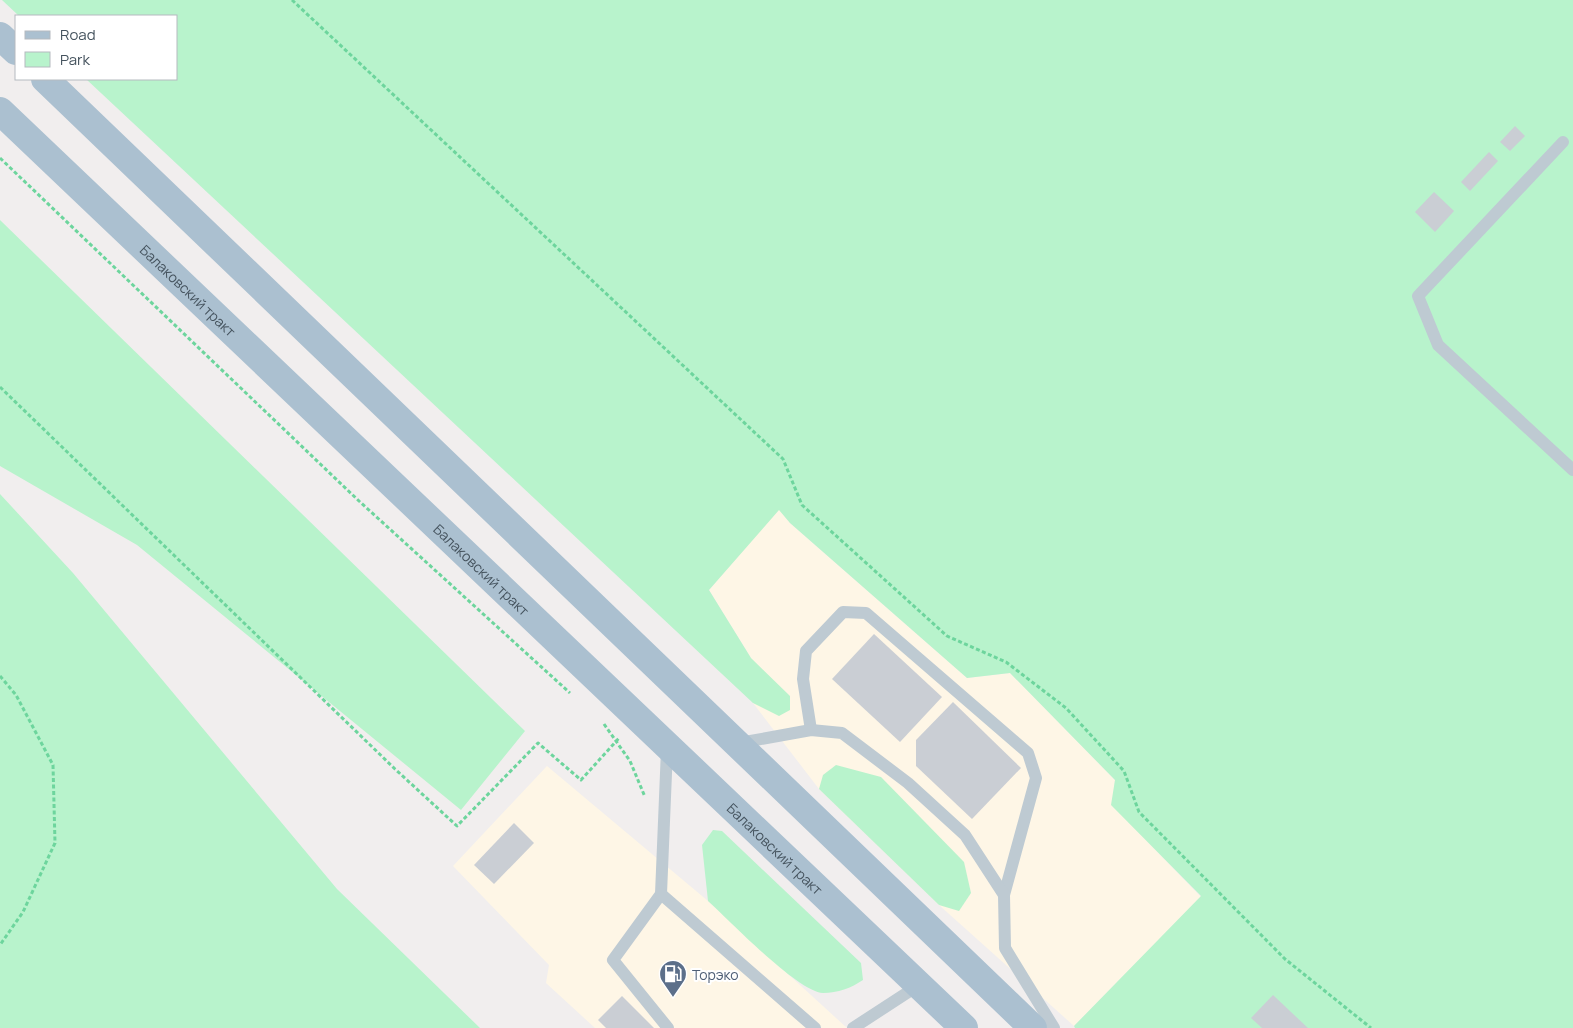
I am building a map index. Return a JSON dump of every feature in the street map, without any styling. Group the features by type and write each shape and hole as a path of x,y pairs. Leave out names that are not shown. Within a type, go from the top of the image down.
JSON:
{"main road":[{"path":"0,36 15,50"},
{"path":"46,80 1033,1028"},
{"name":"Балаковский тракт","path":"0,111 964,1028"}],"lane":[{"path":"1563,142 1418,296 1438,345 1573,470"},
{"path":"811,730 803,679 806,651 843,612 866,613 1028,753 1036,778 1004,895 1005,948 1054,1028"},
{"path":"738,743 811,730 842,733 908,782 965,835 1004,895"},
{"path":"667,746 661,894 613,960 668,1028"},
{"path":"661,894 815,1028"},
{"path":"854,1028 919,985"}],"path":[{"path":"292,0 783,459 802,505 947,636 1006,662 1066,708 1124,771 1139,812 1285,959 1371,1028"},
{"path":"0,158 359,501 574,697"},
{"path":"0,386 395,770 457,826 538,743 581,780 638,719"},
{"path":"0,676 16,695 53,765 55,843 23,912 0,945"},
{"path":"603,724 630,761 648,802"}],"shaded area":[{"path":"779,509 790,523 967,678 1010,673 1115,780 1112,805 1201,897 1074,1026 939,905 819,789 753,703 751,658 709,590"},
{"path":"547,766 708,901 847,1028 595,1028 546,983 549,965 453,866"}],"green space":[{"path":"2,0 1573,0 1573,1028 1075,1028 1074,1026 1201,896 1111,805 1115,780 1010,673 967,678 790,523 779,510 709,590 751,658 790,696 790,710 779,716 753,703 87,80 178,80 178,15 18,15"},
{"path":"0,220 525,731 461,810 137,545 0,466"},
{"path":"0,494 73,573 337,889 480,1028 0,1028"},
{"path":"836,765 881,777 964,862 971,893 959,911 939,905 819,789 823,775"},
{"path":"713,830 722,831 861,963 863,980 849,988 834,992 823,993 812,990 781,969 708,901 702,845"}],"building":[{"path":"1515,126 1525,136 1510,151 1500,142"},
{"path":"1489,152 1498,161 1470,191 1461,182"},
{"path":"1434,192 1454,211 1435,232 1415,212"},
{"path":"874,634 942,697 900,742 832,679"},
{"path":"953,702 1021,768 972,819 916,766 916,740"},
{"path":"514,823 534,843 494,884 474,865"},
{"path":"1273,995 1308,1028 1262,1028 1251,1018"},
{"path":"622,996 654,1028 606,1028 598,1020"}],"place":[{"name":"Торэко","path":"673,998"}]}
